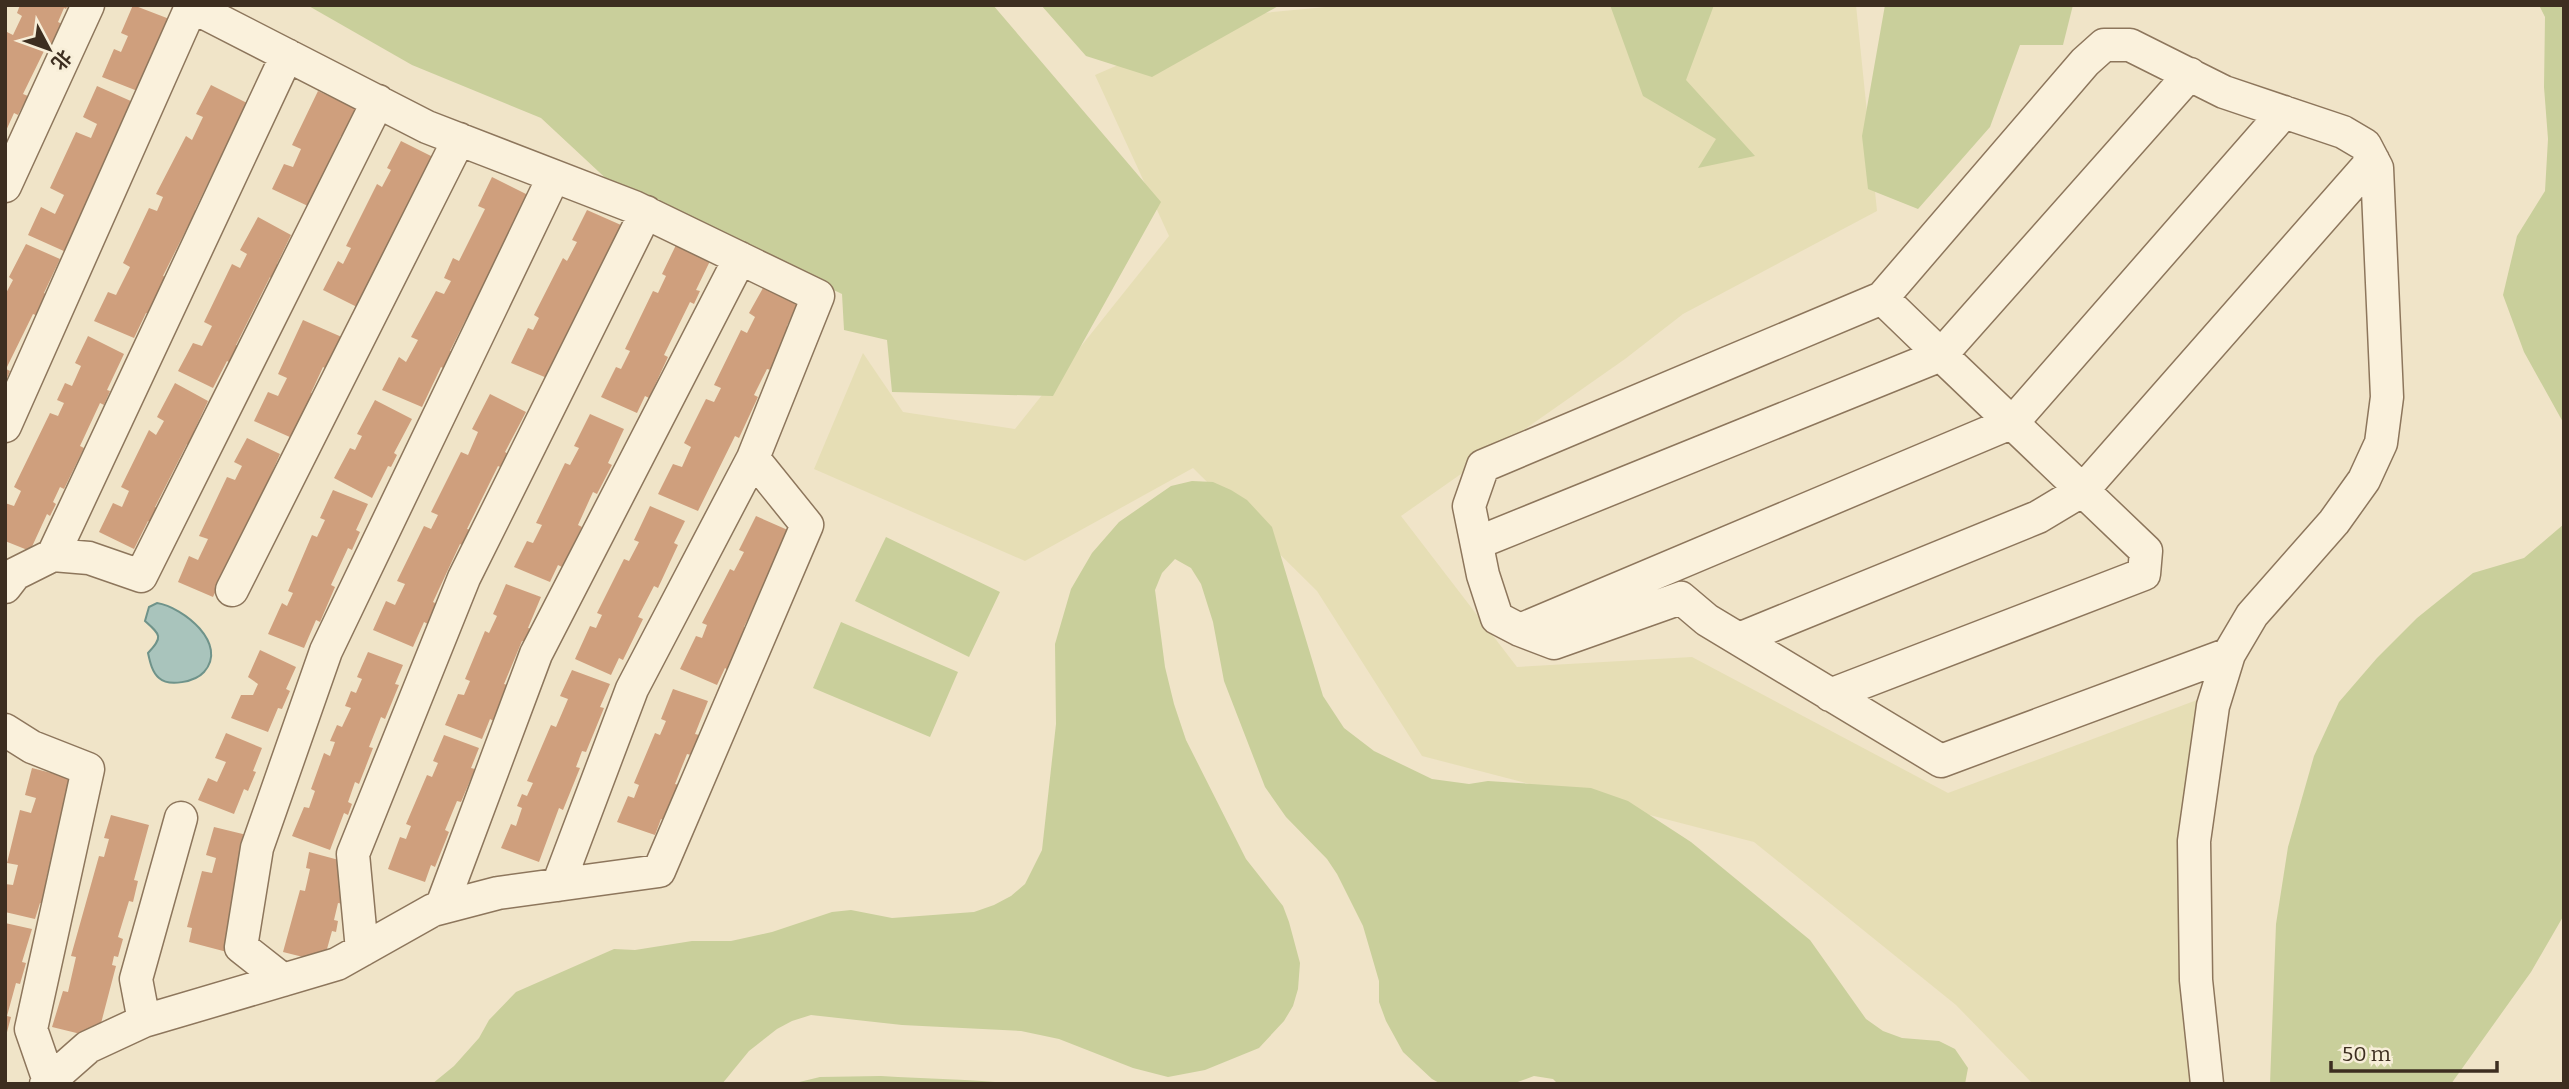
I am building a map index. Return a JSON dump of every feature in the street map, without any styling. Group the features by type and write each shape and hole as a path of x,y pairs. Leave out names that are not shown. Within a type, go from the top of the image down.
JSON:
{"street":[{"path":"5,186 88,5"},
{"path":"5,426 190,6 427,127 646,212 818,296 753,458 632,689 558,885"},
{"path":"2207,1084 2196,980 2194,841 2213,706 2228,654 2252,615 2334,522 2364,480 2381,443 2387,397 2377,168 2365,145 2343,132 2224,92 2130,45 2104,45 2085,62 1882,298 1483,466 1469,506 1497,618 1553,643 1681,598 1707,620 1941,761 2228,654"},
{"path":"53,555 287,55"},
{"path":"1477,543 1941,355 2190,74"},
{"path":"5,587 15,574 53,555 89,558 141,576 378,102"},
{"path":"1520,630 2013,422 2284,112"},
{"path":"232,590 459,139"},
{"path":"1739,639 2038,517 2082,490 2373,160"},
{"path":"283,980 241,947 257,848 326,651 554,176"},
{"path":"362,950 352,854 464,578 646,212"},
{"path":"441,908 536,654 740,258"},
{"path":"1830,695 2144,574 2146,551 1882,298"},
{"path":"5,730 32,747 88,769 31,1029 48,1082 88,1047 144,1021 337,964 433,910 498,893 659,871 807,525 753,458"},
{"path":"144,1021 136,979 181,818"}],"shaded area":[{"path":"1347,5 1856,5 1877,211 1683,314 1625,359 1401,516 1517,667 1692,657 1948,793 2197,700 2195,1084 2033,1084 1956,1005 1754,842 1422,756 1317,591 1193,468 1025,561 814,469 863,353 903,412 1015,429 1169,236 1095,75 1232,16"}],"green space":[{"path":"307,5 993,5 1161,202 1053,396 892,392 887,340 844,330 842,294 613,185 541,118 412,65"},
{"path":"1041,5 1280,5 1152,77 1086,56"},
{"path":"1610,5 1714,5 1686,80 1755,156 1698,168 1716,139 1643,96"},
{"path":"1885,5 2073,5 2063,45 2020,45 1990,127 1918,209 1868,189 1862,136"},
{"path":"2539,5 2564,5 2564,424 2524,352 2503,295 2517,236 2545,191 2548,139 2544,87 2545,17"},
{"path":"1192,481 1213,482 1231,490 1247,500 1272,527 1323,696 1344,728 1374,751 1432,779 1469,784 1488,781 1591,788 1628,801 1691,842 1810,940 1866,1019 1883,1031 1902,1038 1939,1041 1955,1049 1968,1068 1965,1084 1558,1084 1553,1079 1534,1076 1512,1084 1441,1084 1432,1079 1403,1052 1386,1021 1379,1002 1379,981 1363,926 1337,874 1327,859 1286,817 1265,787 1224,681 1213,622 1201,584 1191,568 1175,559 1162,573 1155,590 1165,667 1174,704 1186,740 1246,859 1283,906 1300,963 1298,989 1293,1006 1284,1021 1259,1048 1205,1070 1168,1077 1133,1068 1059,1039 1021,1031 902,1025 811,1015 777,1029 749,1051 722,1084 432,1084 454,1066 479,1038 489,1020 516,992 614,949 635,950 692,941 731,941 772,932 832,912 851,910 892,918 974,912 1011,896 1025,884 1042,850 1056,724 1055,644 1071,589 1092,553 1119,522 1171,486"},
{"path":"2564,524 2564,915 2531,972 2451,1084 2270,1084 2276,924 2288,847 2314,756 2339,702 2417,618 2473,573 2524,558"},
{"path":"886,537 1000,592 969,657 855,601"},
{"path":"841,622 958,672 930,737 813,688"},
{"path":"881,1076 1015,1084 791,1084 820,1077"}],"water":[{"path":"157,603 190,619 207,639 211,650 210,661 204,672 195,678 182,682 163,681 153,670 148,653 158,636 145,621 149,607"}],"building":[{"path":"20,5 68,5 58,22 62,24 48,53 44,51 23,94 28,96 18,115 14,113 5,133 5,36 7,32 13,35 22,16 17,13"},
{"path":"133,5 172,20 140,92 102,77 114,49 121,52 128,36 121,33"},
{"path":"211,85 247,103 230,138 234,139 227,154 223,152 195,210 199,212 191,227 188,226 163,276 167,277 134,338 94,321 108,292 116,295 130,267 123,263 149,208 157,211 163,197 156,194 186,136 192,140 203,117 196,114"},
{"path":"97,86 133,102 66,252 28,235 41,207 55,214 64,195 50,188 76,132 91,138 97,124 83,117"},
{"path":"318,91 360,110 347,138 341,136 332,156 337,158 310,207 272,189 284,164 293,167 301,149 292,145"},
{"path":"401,141 437,159 359,308 323,290 338,261 343,264 351,248 346,246 377,184 382,187 391,170 387,168"},
{"path":"492,177 528,195 507,236 511,238 498,266 494,264 476,299 480,301 472,317 468,315 450,351 453,352 445,369 441,367 422,407 382,390 399,357 406,362 418,340 411,337 436,291 444,294 451,281 444,278 453,258 459,261 485,209 478,206"},
{"path":"587,210 621,225 610,247 614,249 596,285 593,283 547,378 511,363 528,328 533,330 539,318 534,315 563,258 567,261 577,242 572,240"},
{"path":"258,217 291,235 277,264 281,267 274,280 270,277 236,345 240,347 231,363 227,361 213,388 178,371 193,343 202,346 212,326 204,322 232,264 240,268 247,254 240,250"},
{"path":"26,244 60,259 44,293 47,295 38,316 33,314 6,369 10,371 5,383 5,295 13,280 9,277"},
{"path":"676,245 711,259 696,290 700,291 694,304 690,302 664,355 668,357 649,398 645,396 637,413 601,397 616,367 621,369 630,351 625,349 653,291 658,293 666,276 662,274"},
{"path":"763,288 798,303 787,326 791,328 771,370 767,369 754,395 758,397 739,438 735,436 698,511 658,494 673,464 682,467 691,447 684,443 706,399 714,402 721,388 714,385 741,330 747,333 755,317 749,313"},
{"path":"303,320 344,338 329,370 323,367 311,393 316,396 292,438 254,421 268,392 278,396 287,378 278,374"},
{"path":"88,336 124,354 107,390 110,391 104,405 100,403 80,446 84,448 64,489 60,487 53,502 56,504 50,516 47,514 30,551 5,541 5,503 14,506 21,491 14,487 50,413 58,416 64,403 57,400 65,383 72,386 81,366 75,363"},
{"path":"175,383 208,401 194,431 198,433 191,446 187,444 155,507 159,509 152,523 148,521 134,549 99,532 113,503 122,507 129,491 121,487 149,430 156,435 164,421 157,417"},
{"path":"490,394 526,412 505,452 508,454 502,468 498,466 467,529 471,530 464,546 460,544 433,602 437,604 428,624 424,622 413,647 373,630 386,601 395,605 405,584 397,581 424,526 431,529 438,515 431,512 461,452 468,455 478,432 472,429"},
{"path":"375,400 412,419 394,453 397,455 391,467 388,466 372,498 334,478 350,448 355,450 362,436 357,434"},
{"path":"590,414 624,429 608,463 612,465 597,494 593,492 578,525 582,527 562,567 558,565 550,582 514,567 527,541 533,543 542,525 536,523 565,463 570,465 579,448 574,446"},
{"path":"247,438 280,454 270,477 274,479 260,507 256,505 213,597 178,582 189,556 198,560 208,539 199,536 227,477 235,480 242,466 234,462"},
{"path":"333,490 368,504 356,530 360,532 352,550 348,548 331,585 335,587 320,622 316,620 304,648 268,634 282,603 287,606 293,593 288,591 312,535 317,537 325,520 320,518"},
{"path":"650,506 685,521 674,543 678,545 658,588 654,586 638,617 643,619 623,660 619,658 611,675 575,659 590,626 596,628 602,615 597,613 624,559 629,561 639,542 634,540"},
{"path":"756,516 790,531 763,598 759,596 744,627 748,629 728,670 725,668 717,685 680,669 696,636 702,638 707,625 702,623 730,569 734,571 744,552 739,550"},
{"path":"506,584 541,597 528,628 532,629 526,642 522,641 504,684 508,685 494,721 490,719 482,739 445,725 458,694 464,695 470,681 465,679 485,631 489,633 497,616 493,614"},
{"path":"260,650 296,667 286,689 290,691 282,709 278,708 268,732 231,718 241,695 253,695 258,684 248,677"},
{"path":"368,652 403,665 395,684 399,685 385,719 381,717 369,747 373,748 359,784 355,782 348,802 352,804 348,815 344,813 330,850 292,836 304,807 309,808 315,791 311,789 324,753 330,756 335,742 330,741 337,725 342,727 351,708 345,706 351,691 356,693 362,679 357,677"},
{"path":"572,670 610,684 600,707 604,708 586,752 582,751 576,767 580,768 563,810 559,808 539,862 501,848 511,824 516,826 522,808 517,806 522,794 527,796 533,783 527,781 551,725 556,727 568,699 560,696"},
{"path":"673,689 708,701 695,734 699,735 691,755 687,754 675,784 679,785 665,821 661,819 655,835 617,822 628,796 634,798 639,785 634,783 655,733 660,735 666,721 661,719"},
{"path":"226,733 262,748 248,791 244,789 234,814 198,800 208,778 217,782 226,762 215,758"},
{"path":"444,735 479,748 471,768 475,769 461,802 457,801 445,830 449,832 435,867 431,865 425,882 388,869 400,837 406,839 411,826 406,824 427,775 432,777 438,763 433,761"},
{"path":"32,768 71,778 61,834 57,833 46,880 50,881 44,904 40,903 35,919 5,912 5,884 13,885 18,865 7,863 20,810 31,813 36,798 25,795"},
{"path":"111,815 149,825 134,880 138,881 133,902 129,901 118,937 123,939 118,957 114,956 112,965 116,966 99,1031 93,1037 52,1027 63,991 68,992 76,957 71,956 99,856 104,857 109,839 104,838"},
{"path":"214,827 255,837 227,952 189,942 192,928 187,927 202,871 212,873 216,858 206,855"},
{"path":"309,852 350,863 343,904 338,903 334,920 338,921 336,932 332,931 327,949 331,950 327,963 283,952 300,890 305,891 310,869 306,868"},
{"path":"5,923 32,929 22,962 26,963 20,984 16,983 7,1016 11,1017 6,1036"}]}
